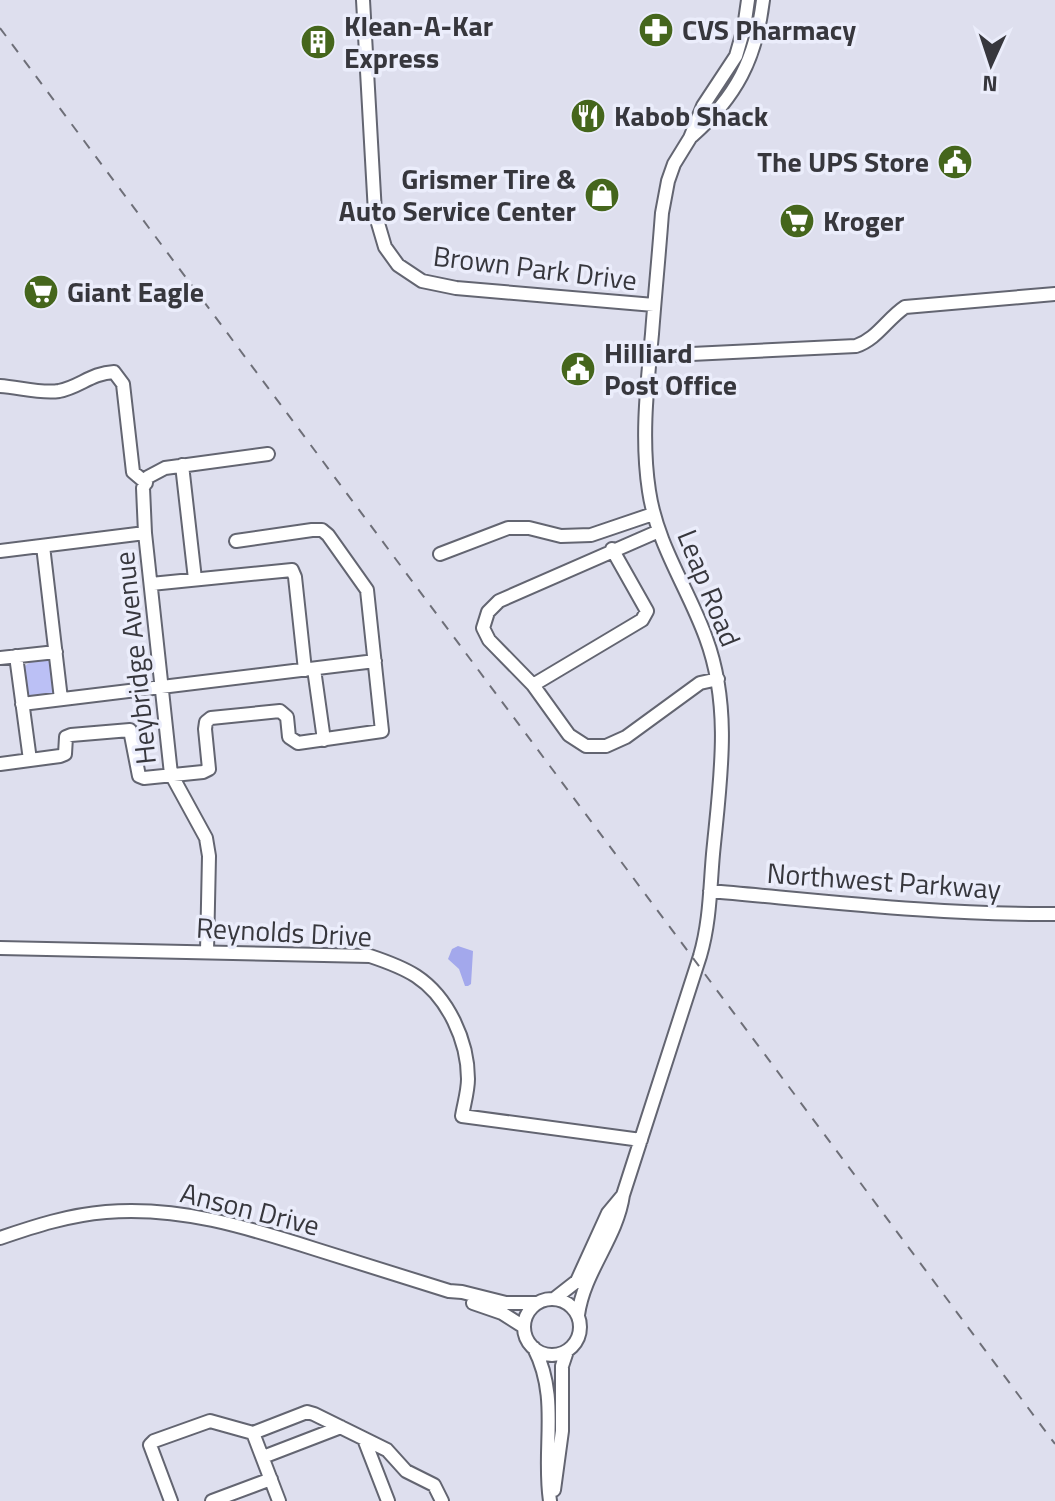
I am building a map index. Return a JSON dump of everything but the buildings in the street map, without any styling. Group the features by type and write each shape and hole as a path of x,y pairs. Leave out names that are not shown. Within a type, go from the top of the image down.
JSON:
{"street":[{"name":"Brown Park Drive","path":"363,0 375,213 381,242 398,265 422,281 456,288 654,305"},
{"name":"Leap Road","path":"578,1315 583,1291 620,1214 623,1195 704,941 723,739 718,679 706,636 653,514 646,475 644,433 662,213 668,181 703,106 736,56 748,0"},
{"name":"Leap Road","path":"690,138 719,113 737,84 760,29 763,0"},
{"path":"650,356 856,346 870,341 905,307 1055,294"},
{"path":"0,386 57,391 81,383 97,372 114,372 123,384 133,472 146,483 154,472 182,465 268,454"},
{"path":"182,465 195,579"},
{"name":"Heybridge Avenue","path":"146,483 143,494 145,533 171,774 206,838 209,856 207,951"},
{"path":"440,554 508,528 529,528 561,536 591,535 653,514"},
{"path":"0,764 65,754 66,737 71,735 130,730 139,776 203,772 209,769 205,729 206,722 211,718 280,711 287,717 289,737 293,741 324,740 382,731 367,590 322,530 236,541"},
{"path":"659,531 499,601 488,612 483,628 489,640 533,685 569,735 586,746 606,746 626,737 700,683 718,679"},
{"path":"0,551 145,533"},
{"path":"43,546 61,699"},
{"path":"533,685 642,620 647,611 612,549"},
{"path":"151,584 292,570 324,740"},
{"path":"0,658 56,652"},
{"path":"16,656 30,760"},
{"path":"22,704 375,661"},
{"name":"Northwest Parkway","path":"710,891 952,911 1055,914"},
{"name":"Reynolds Drive","path":"0,948 370,956 421,980 435,993 456,1025 463,1042 469,1082 462,1116 480,1121 641,1140"},
{"name":"Leap Road","path":"554,1299 577,1281 608,1213 623,1195"},
{"name":"Anson Drive","path":"0,1238 68,1217 106,1212 150,1211 194,1215 266,1233 449,1291 506,1303 537,1303"},
{"name":"Anson Drive","path":"0,1232 35,1226"},
{"name":"Anson Drive","path":"449,1291 457,1298 502,1313 524,1327"},
{"path":"554,1299 568,1304 578,1315 579,1335 567,1351 562,1366 562,1431 550,1501 549,1396 541,1362 525,1335 524,1327 528,1313 537,1303 554,1299"},
{"path":"534,1348 550,1355 567,1351"},
{"path":"171,1501 151,1452 150,1445 154,1441 210,1421 253,1433 307,1412 394,1455 411,1475 434,1485 442,1501"},
{"path":"263,1457 341,1427"},
{"path":"253,1433 279,1501"},
{"path":"364,1439 388,1501"},
{"path":"212,1501 271,1479"}],"shaded area":[{"path":"47,659 51,662 56,691 52,696 29,698 25,695 22,668 32,661"},
{"path":"458,946 473,951 471,984 468,986 465,986 459,969 448,959 452,949"}],"railway":[{"path":"0,28 1055,1444"}],"place":[{"name":"CVS Pharmacy","path":"656,30"},
{"name":"Klean-A-Kar Express","path":"318,42"},
{"name":"Kabob Shack","path":"588,116"},
{"name":"The UPS Store","path":"955,162"},
{"name":"Grismer Tire & Auto Service Center","path":"602,195"},
{"name":"Kroger","path":"797,221"},
{"name":"Giant Eagle","path":"41,292"},
{"name":"Hilliard Post Office","path":"578,369"}]}
